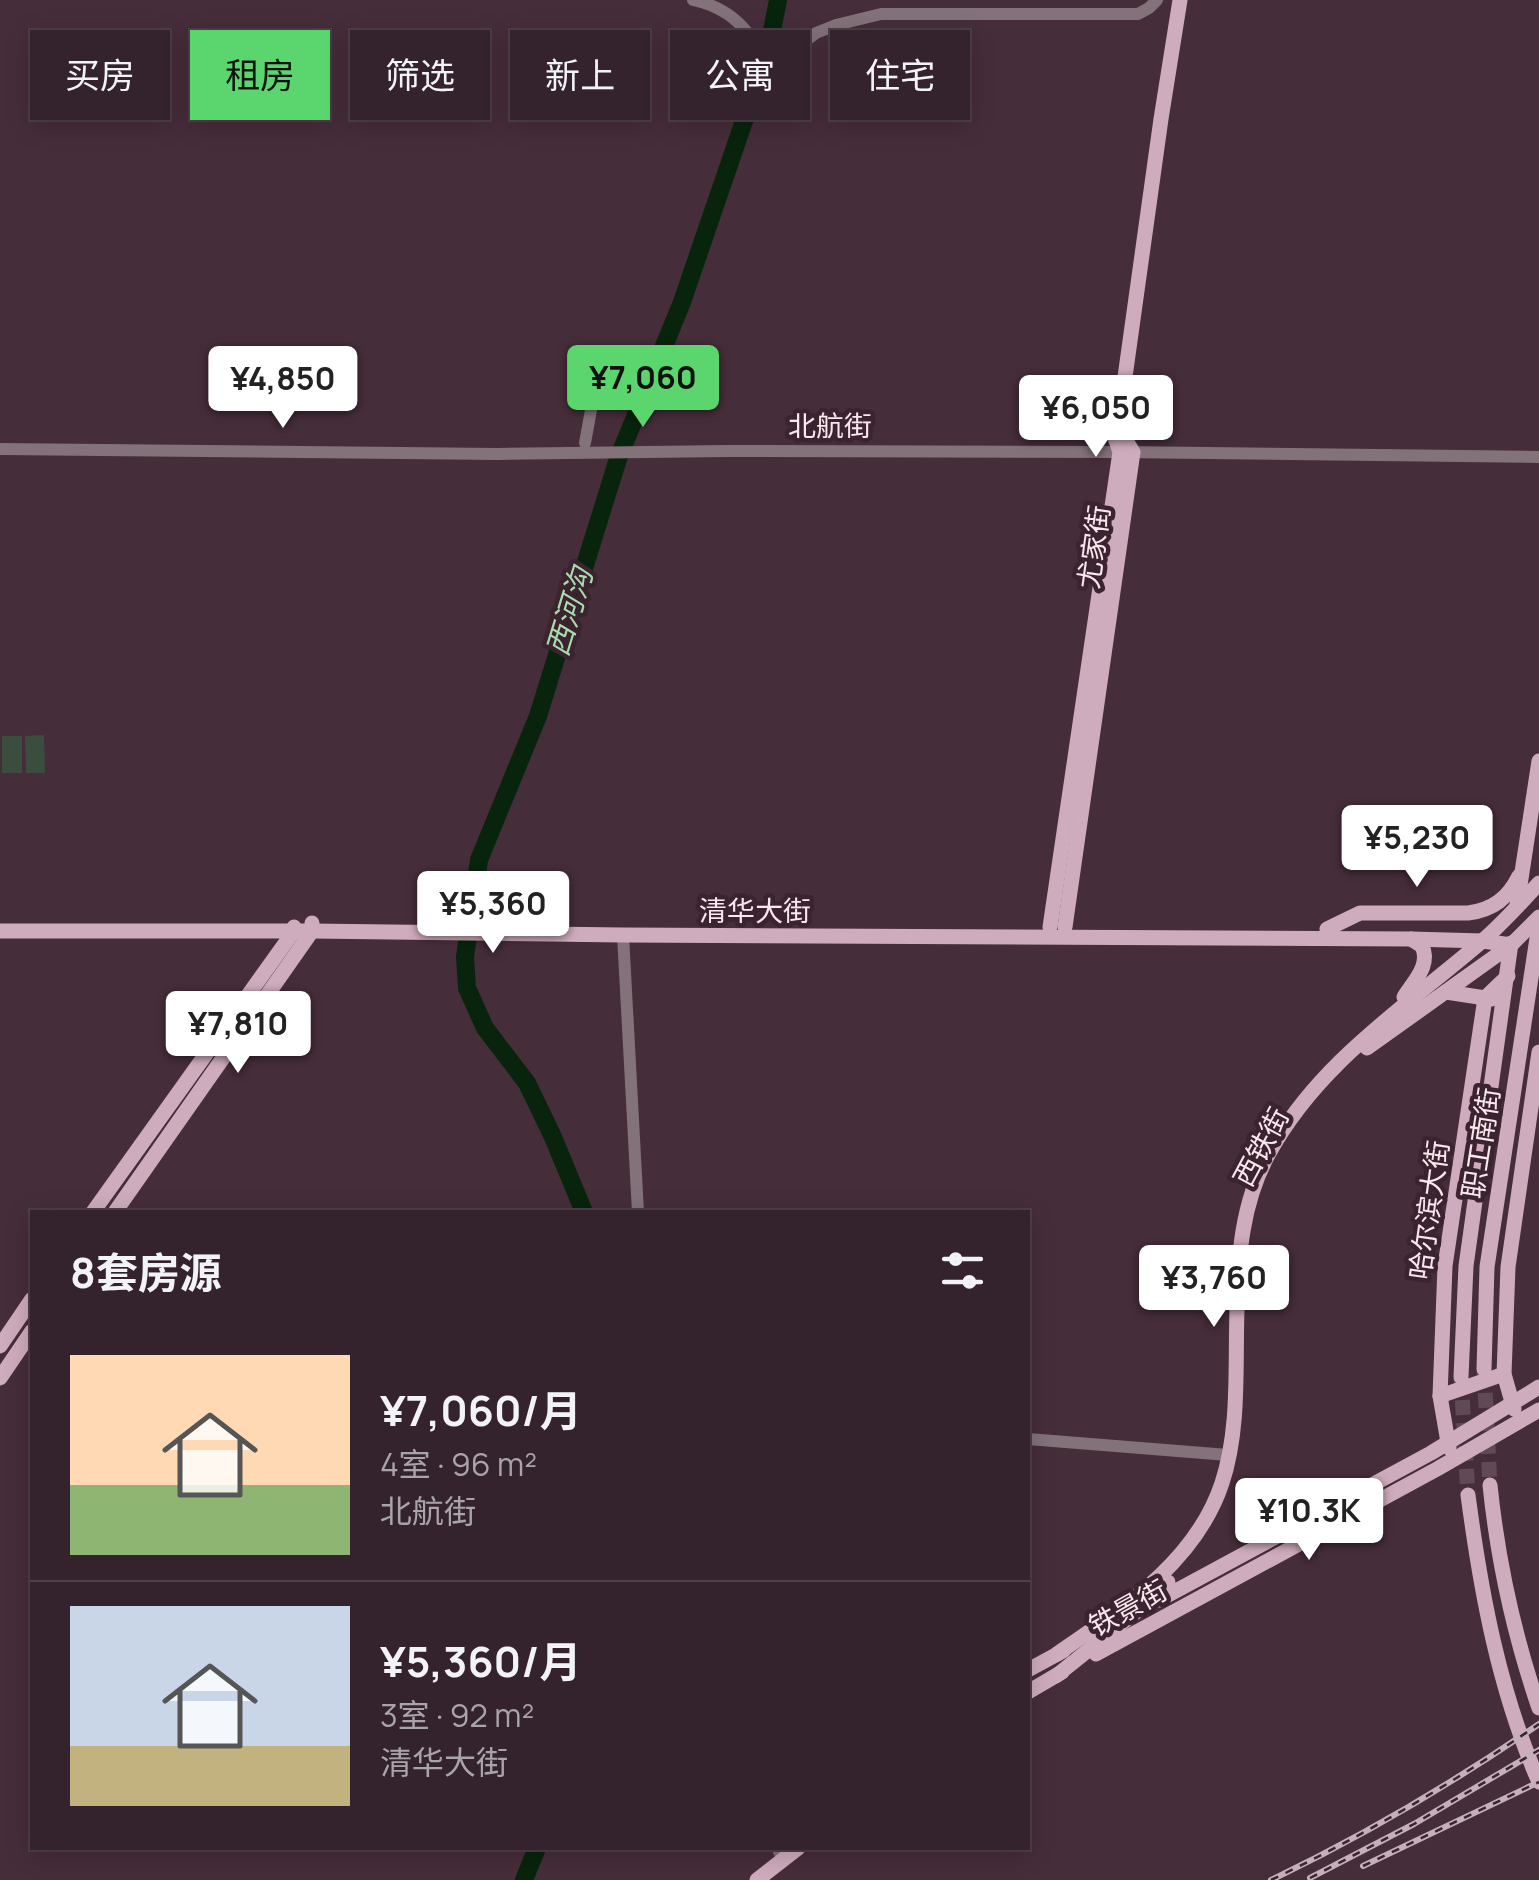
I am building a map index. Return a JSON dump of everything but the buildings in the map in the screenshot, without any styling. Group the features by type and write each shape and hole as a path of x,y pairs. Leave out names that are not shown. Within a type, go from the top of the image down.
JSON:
{"main road":[{"name":"尤家街","path":"1126,452 1112,429 1170,0"},
{"name":"尤家街","path":"1058,927 1126,452 1118,428 1180,0"},
{"name":"职工南街","path":"1461,1376 1466,1266 1539,761"},
{"path":"1327,930 1360,913 1484,910 1509,893 1523,868"},
{"path":"1390,1020 1487,937 1539,882"},
{"name":"职工南街","path":"1484,1369 1488,1266 1539,921"},
{"path":"1390,1020 1446,992 1539,921"},
{"name":"清华大街","path":"0,922 554,931 1058,927 1327,930 1487,937 1510,946"},
{"name":"清华大街","path":"0,932 294,927"},
{"path":"94,1210 294,927"},
{"path":"117,1210 312,927"},
{"name":"清华大街","path":"554,931 624,935 1487,937"},
{"path":"1390,1020 1425,960 1422,946 1410,939"},
{"path":"1485,998 1508,976"},
{"path":"1446,992 1503,1001"},
{"name":"哈尔滨大街","path":"1451,1461 1440,1396 1444,1266 1485,998"},
{"name":"西铁街","path":"1057,1654 1148,1588 1207,1519 1223,1482 1228,1455 1234,1409 1240,1254 1245,1220 1260,1171 1278,1137 1310,1094 1390,1020"},
{"name":"西铁街","path":"1056,1676 1169,1582 1196,1552 1213,1525 1230,1486 1242,1428 1246,1284 1251,1232 1259,1200 1291,1134 1390,1020"},
{"path":"1517,1423 1504,1374 1508,1267 1539,1052"},
{"path":"0,1346 30,1303"},
{"path":"0,1378 30,1334"},
{"path":"1440,1396 1504,1374"},
{"name":"铁景街","path":"1136,1612 1448,1443 1539,1387"},
{"name":"铁景街","path":"1056,1676 1539,1410"},
{"path":"1490,1486 1504,1591 1539,1708"},
{"path":"1468,1494 1476,1557 1501,1670 1516,1726 1539,1782"},
{"path":"1030,1669 1136,1612"},
{"path":"1030,1691 1056,1676"},
{"path":"746,1880 780,1850"},
{"path":"758,1880 796,1850"}],"street":[{"path":"693,0 711,4 744,26 752,39 799,44 836,25 881,14 1138,14 1157,0"},
{"path":"585,444 596,377"},
{"name":"北航街","path":"0,449 1539,457"},
{"path":"624,935 638,1210"},
{"path":"1030,1439 1228,1455"}],"green space":[{"path":"44,735 45,773 26,773 25,736"},
{"path":"2,736 22,736 22,773 2,773"}],"waterway":[{"name":"西河沟","path":"583,1210 527,1083 485,1028 467,988 465,957 479,860 538,716 618,459 682,302 768,51 778,0"},
{"name":"西河沟","path":"524,1880 536,1850"}],"tunnel":[{"path":"1484,1370 1490,1485"},
{"path":"1461,1377 1468,1495"}],"railway":[{"path":"1271,1880 1408,1807 1539,1724"},
{"path":"1310,1878 1414,1824 1539,1750"},
{"path":"1363,1866 1539,1782"}]}
